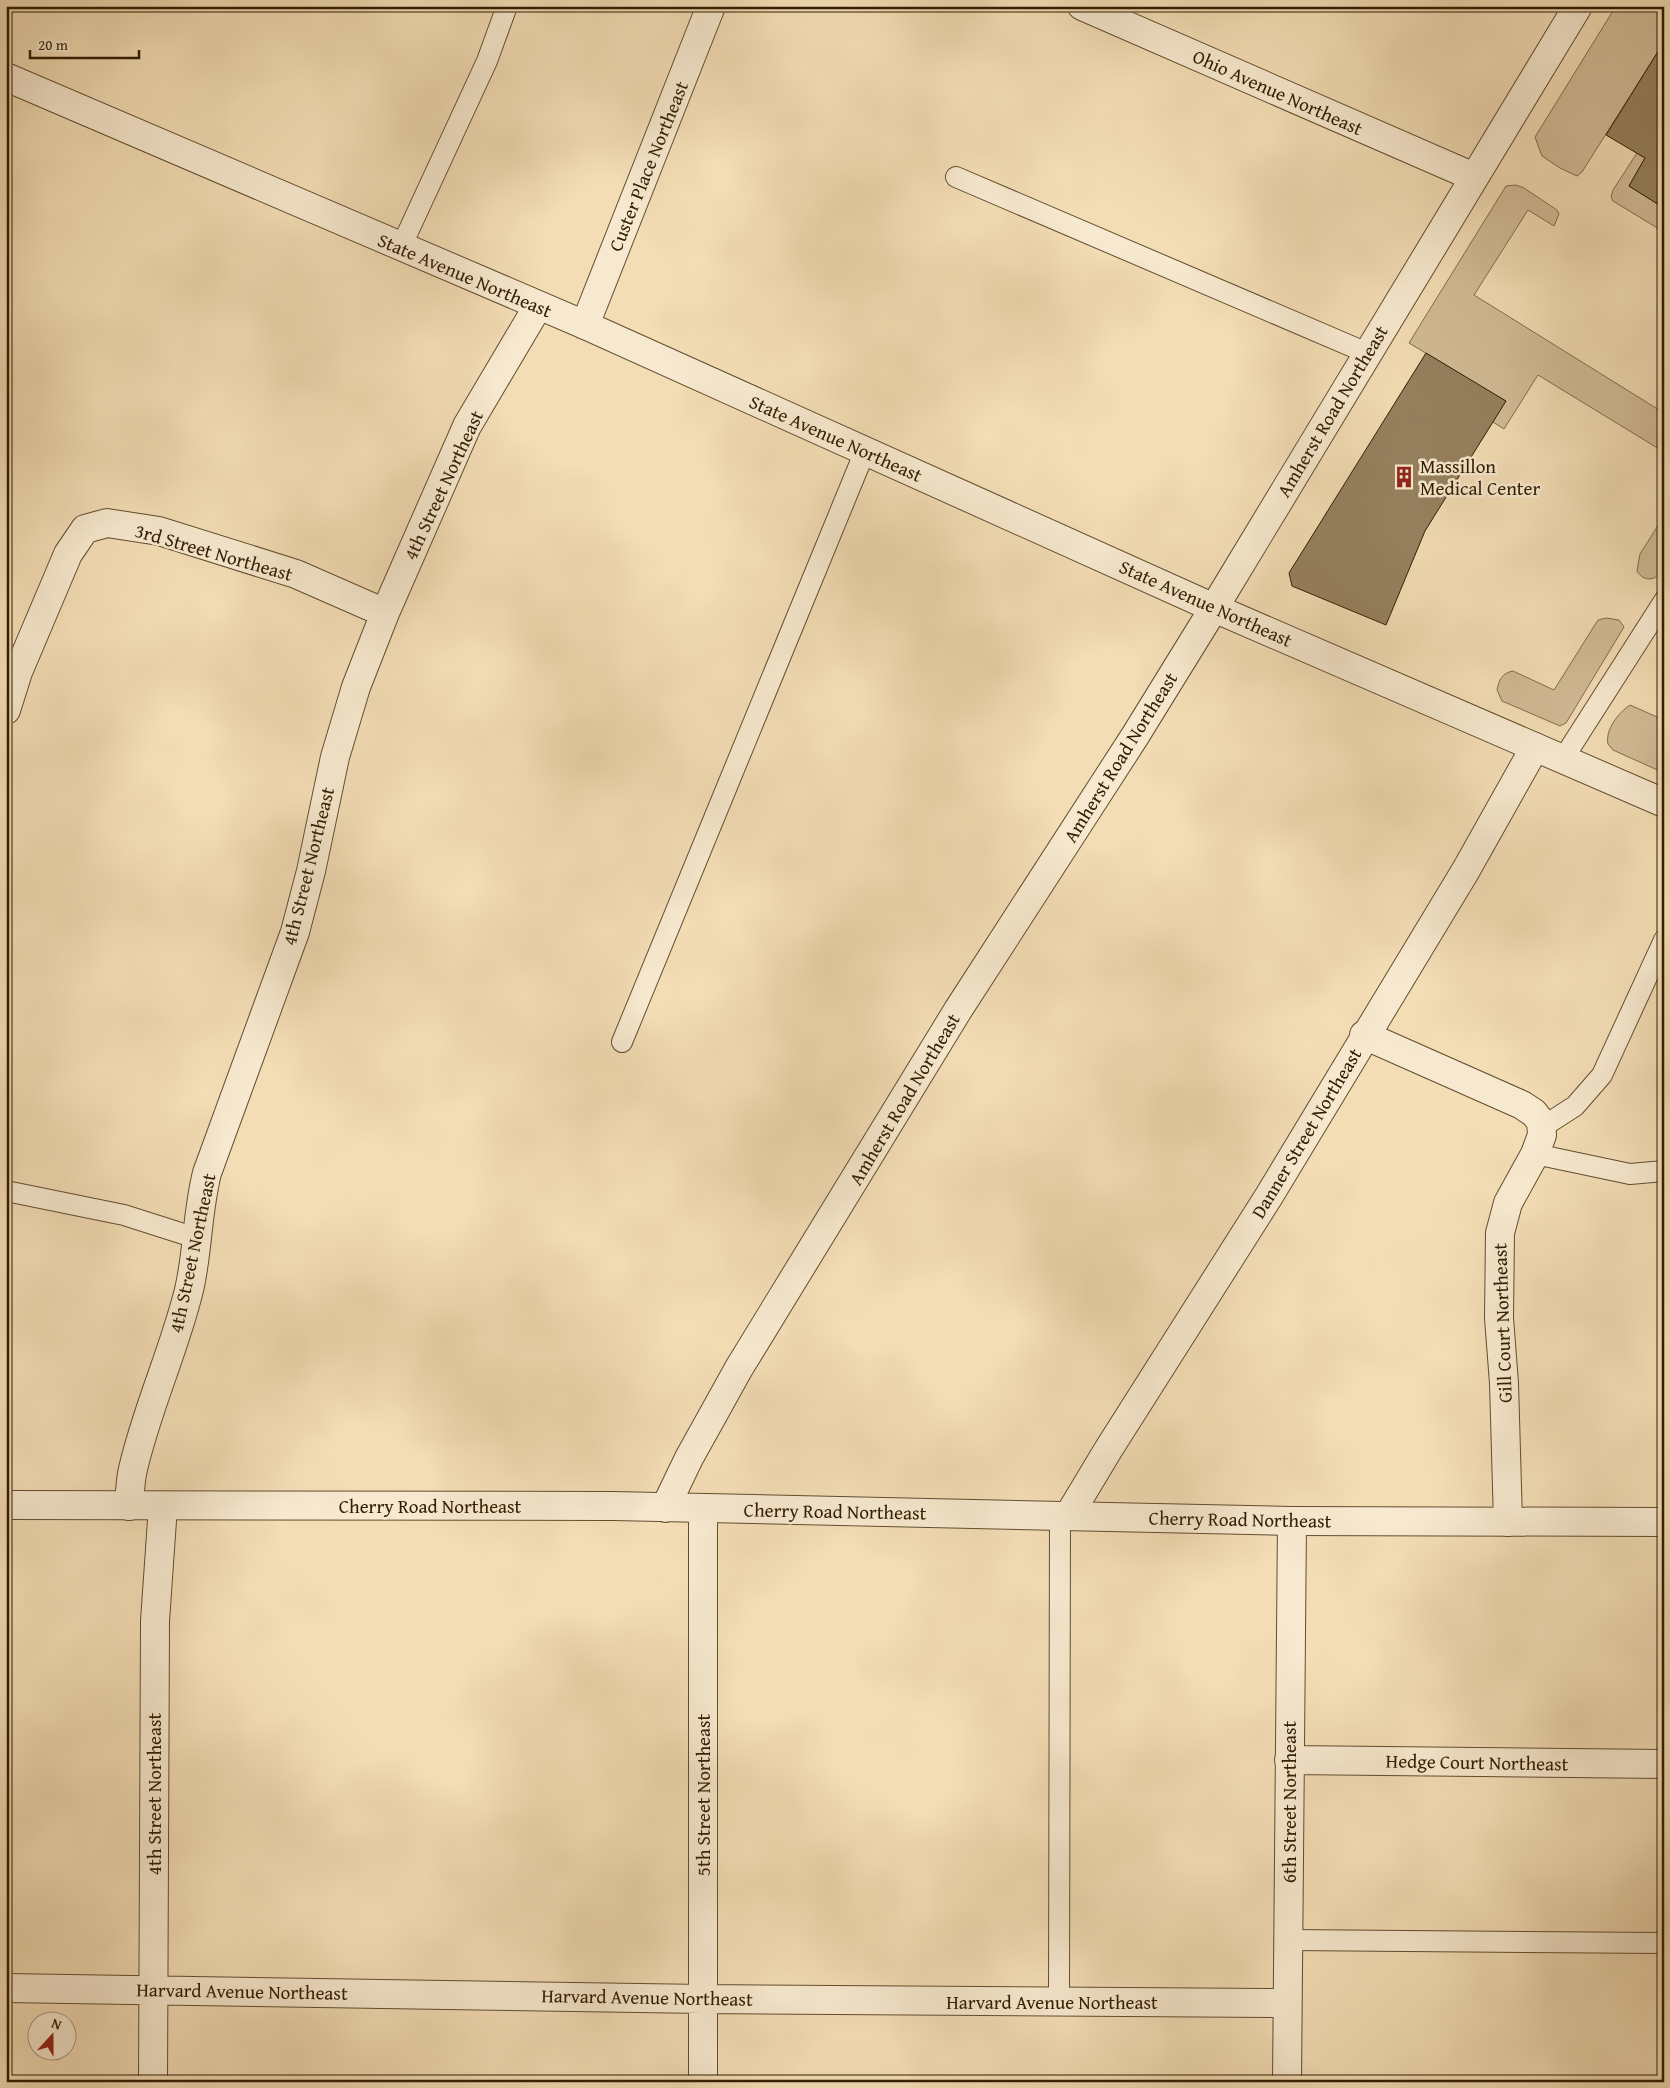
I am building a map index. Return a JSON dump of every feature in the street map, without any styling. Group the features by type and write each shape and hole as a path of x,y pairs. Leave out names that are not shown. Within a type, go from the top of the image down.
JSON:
{"street":[{"name":"Custer Place Northeast","path":"585,325 712,6"},
{"name":"Ohio Avenue Northeast","path":"1082,6 1474,177"},
{"name":"Amherst Road Northeast","path":"665,1508 689,1458 739,1368 958,1010 1135,736 1214,608 1578,6"},
{"name":"State Avenue Northeast","path":"6,76 585,325 1214,608 1664,803"},
{"name":"4th Street Northeast","path":"129,1506 133,1470 146,1420 172,1349 189,1288 200,1199 207,1173 295,932 311,871 335,757 356,687 385,613 466,426 538,306"},
{"name":"3rd Street Northeast","path":"6,710 18,672 68,554 85,529 107,523 159,532 296,574 385,613"},
{"name":"Danner Street Northeast","path":"1065,1515 1269,1196 1364,1035 1466,870 1535,747"},
{"path":"1364,1035 1522,1105 1534,1113 1541,1122 1542,1128"},
{"name":"Gill Court Northeast","path":"1508,1522 1504,1384 1499,1318 1500,1233 1508,1203 1535,1154 1542,1135 1542,1128"},
{"name":"Cherry Road Northeast","path":"6,1505 665,1508 1292,1521 1664,1522"},
{"name":"4th Street Northeast","path":"153,2082 155,1621 163,1506"},
{"name":"5th Street Northeast","path":"703,1509 703,2082"},
{"name":"6th Street Northeast","path":"1287,2082 1292,1521"},
{"name":"Hedge Court Northeast","path":"1290,1760 1664,1764"},
{"name":"Harvard Avenue Northeast","path":"6,1988 704,1998 1287,2003"}],"lane":[{"path":"401,247 486,62 507,6"},
{"path":"956,177 1367,354"},
{"path":"622,1042 865,451"},
{"path":"1563,759 1664,601"},
{"path":"1542,1128 1575,1106 1602,1075 1664,940"},
{"path":"1535,1154 1630,1174 1664,1171"},
{"path":"6,1191 124,1215 196,1238"},
{"path":"1059,2002 1065,1515"},
{"path":"1288,1940 1664,1943"}],"shaded area":[{"path":"1616,6 1664,6 1664,42 1582,172 1577,176 1542,156 1535,137"},
{"path":"1637,153 1645,158 1629,186 1664,208 1664,232 1613,201 1611,197 1613,190"},
{"path":"1516,185 1524,188 1557,210 1559,214 1554,226 1528,210 1474,295 1664,413 1664,452 1538,375 1504,429 1493,422 1505,401 1409,343 1506,186"},
{"path":"1664,516 1665,542 1661,571 1656,577 1646,578 1637,571 1640,554"},
{"path":"1606,618 1619,620 1624,627 1566,723 1560,726 1502,701 1497,690 1499,683 1504,675 1513,671 1554,690 1598,620"},
{"path":"1630,705 1664,720 1664,773 1613,750 1608,744 1608,733 1613,722"}],"building":[{"path":"1664,42 1664,208 1629,186 1645,158 1606,135"},
{"name":"Massillon Medical Center","path":"1426,353 1506,401 1425,531 1386,625 1292,586 1289,573"}],"place":[{"name":"Massillon Medical Center","path":"1404,477"}]}
